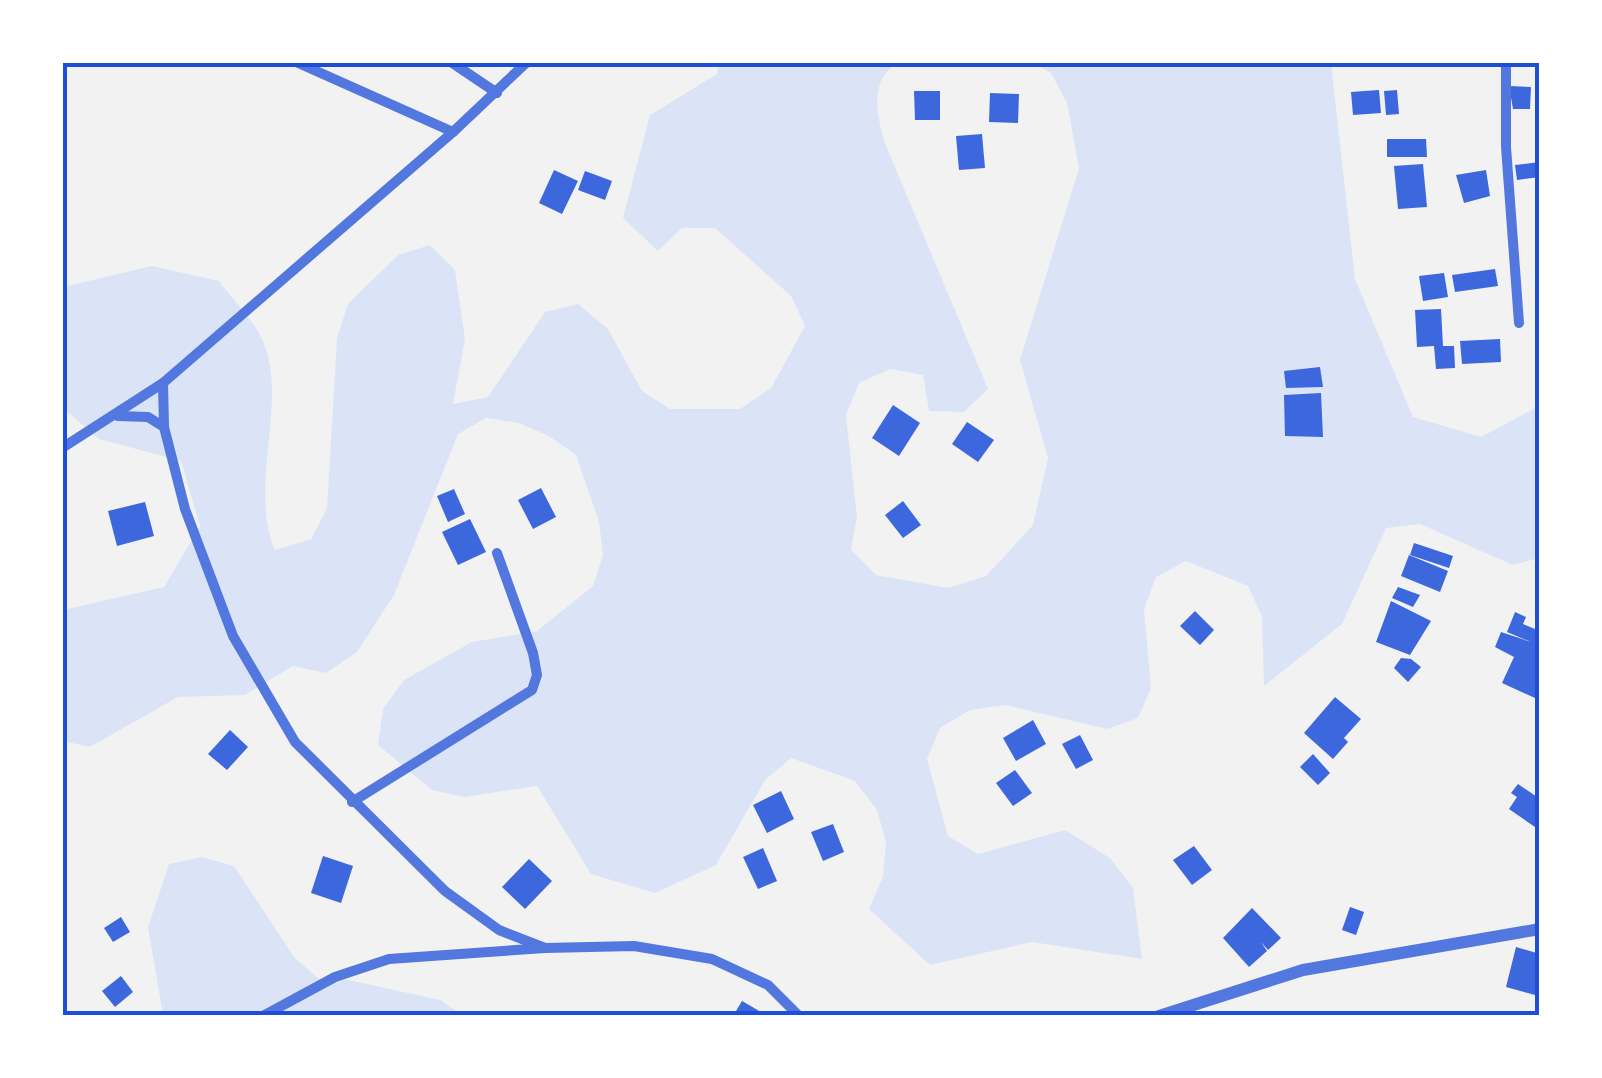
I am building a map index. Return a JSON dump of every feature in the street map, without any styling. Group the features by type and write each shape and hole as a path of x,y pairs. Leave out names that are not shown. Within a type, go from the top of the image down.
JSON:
{"street":[{"path":"296,62 454,132"},
{"path":"452,62 497,93"},
{"path":"62,448 163,383 454,132 528,62"},
{"path":"1506,62 1506,147 1518,323"},
{"path":"163,383 164,427 185,510 232,636 295,742 444,890 499,930 545,948"},
{"path":"115,416 148,418 164,427"},
{"path":"352,802 532,690 536,675 533,653 497,554"},
{"path":"1159,1016 1303,970 1540,928"},
{"path":"262,1016 334,977 389,959 634,946 712,959 768,985 799,1016"}],"shaded area":[{"path":"719,63 897,63 882,79 877,99 884,141 988,389 964,412 929,411 923,375 890,369 859,383 846,415 857,517 851,550 876,575 948,588 986,576 1033,525 1048,458 1020,360 1079,168 1067,103 1051,73 1034,63 1331,63 1355,279 1413,417 1481,437 1539,406 1539,558 1513,565 1420,524 1386,528 1342,624 1264,686 1262,617 1248,586 1186,561 1156,577 1144,609 1151,688 1138,718 1107,729 1006,705 970,710 940,728 927,759 948,836 978,854 1065,830 1110,858 1133,888 1142,959 1032,942 930,965 869,909 883,877 886,842 877,810 855,781 791,758 765,780 716,865 655,893 591,874 537,786 464,797 432,790 378,745 383,709 404,680 472,642 537,631 593,586 603,555 599,522 576,455 549,436 519,423 486,418 458,434 394,595 357,652 326,673 293,666 245,695 178,697 90,747 63,741 63,610 164,587 200,526 181,461 99,439 63,408 63,287 152,266 219,281 241,308 261,337 269,361 272,387 265,498 275,550 311,539 327,509 337,338 348,304 398,255 430,245 455,270 465,339 453,404 488,397 545,312 578,304 608,329 642,391 670,409 740,409 771,388 805,326 791,296 715,228 682,228 658,251 623,218 650,115 717,74"},
{"path":"202,857 234,866 294,957 319,979 335,977 440,1000 462,1015 163,1015 148,927 169,864"}],"building":[{"path":"1509,86 1531,87 1530,109 1513,109"},
{"path":"1379,90 1381,113 1353,115 1351,92"},
{"path":"1397,90 1399,114 1386,115 1384,91"},
{"path":"914,91 940,91 940,120 915,120"},
{"path":"990,93 1019,94 1018,123 989,122"},
{"path":"982,134 985,168 959,170 956,136"},
{"path":"1387,139 1426,139 1427,157 1387,157"},
{"path":"1540,162 1540,177 1517,180 1515,165"},
{"path":"1423,164 1427,207 1398,209 1394,166"},
{"path":"554,170 578,181 562,214 539,203"},
{"path":"1486,170 1490,196 1464,203 1456,175"},
{"path":"585,171 612,181 605,200 578,190"},
{"path":"1495,269 1498,286 1455,292 1452,275"},
{"path":"1444,273 1448,297 1423,301 1419,276"},
{"path":"1441,309 1443,346 1454,346 1455,368 1436,369 1434,346 1417,347 1415,310"},
{"path":"1500,339 1501,362 1462,364 1460,341"},
{"path":"1320,367 1323,387 1286,388 1284,371"},
{"path":"1321,393 1323,437 1285,436 1284,395"},
{"path":"893,405 920,423 899,456 872,438"},
{"path":"967,422 994,440 978,462 952,444"},
{"path":"541,488 556,517 533,529 518,500"},
{"path":"454,489 465,514 448,522 437,496"},
{"path":"903,501 921,525 903,538 885,515"},
{"path":"145,502 154,536 117,546 108,511"},
{"path":"470,519 486,552 458,565 442,532"},
{"path":"1414,543 1453,556 1449,568 1410,555"},
{"path":"1409,555 1448,571 1440,592 1401,576"},
{"path":"1398,587 1420,595 1413,607 1392,598"},
{"path":"1391,601 1431,621 1410,655 1376,642"},
{"path":"1195,611 1214,630 1200,645 1180,626"},
{"path":"1515,612 1526,617 1523,624 1540,631 1540,688 1535,698 1502,683 1514,657 1495,647 1501,632 1531,642 1507,632"},
{"path":"1401,658 1411,659 1421,667 1408,682 1394,668"},
{"path":"1335,697 1361,719 1344,738 1348,742 1333,759 1304,733"},
{"path":"1033,720 1046,744 1016,761 1003,738"},
{"path":"230,730 248,747 227,770 208,754"},
{"path":"1080,735 1093,760 1076,769 1062,744"},
{"path":"1313,754 1330,773 1318,785 1300,767"},
{"path":"1015,770 1032,793 1013,806 996,783"},
{"path":"1518,784 1540,799 1540,821 1535,827 1509,809 1517,797 1511,793"},
{"path":"781,791 794,819 767,833 753,805"},
{"path":"833,824 844,852 823,861 811,832"},
{"path":"1194,846 1212,870 1192,885 1173,860"},
{"path":"763,848 777,881 758,889 743,857"},
{"path":"323,856 353,866 341,903 311,893"},
{"path":"529,859 552,881 525,909 502,887"},
{"path":"1350,907 1364,912 1356,935 1342,930"},
{"path":"1252,908 1281,938 1268,950 1261,942 1267,951 1249,967 1223,938"},
{"path":"121,917 130,932 113,942 104,928"},
{"path":"1516,947 1540,954 1540,979 1535,995 1506,987"},
{"path":"121,976 133,992 115,1007 102,991"},
{"path":"742,1001 768,1016 733,1016"}]}
